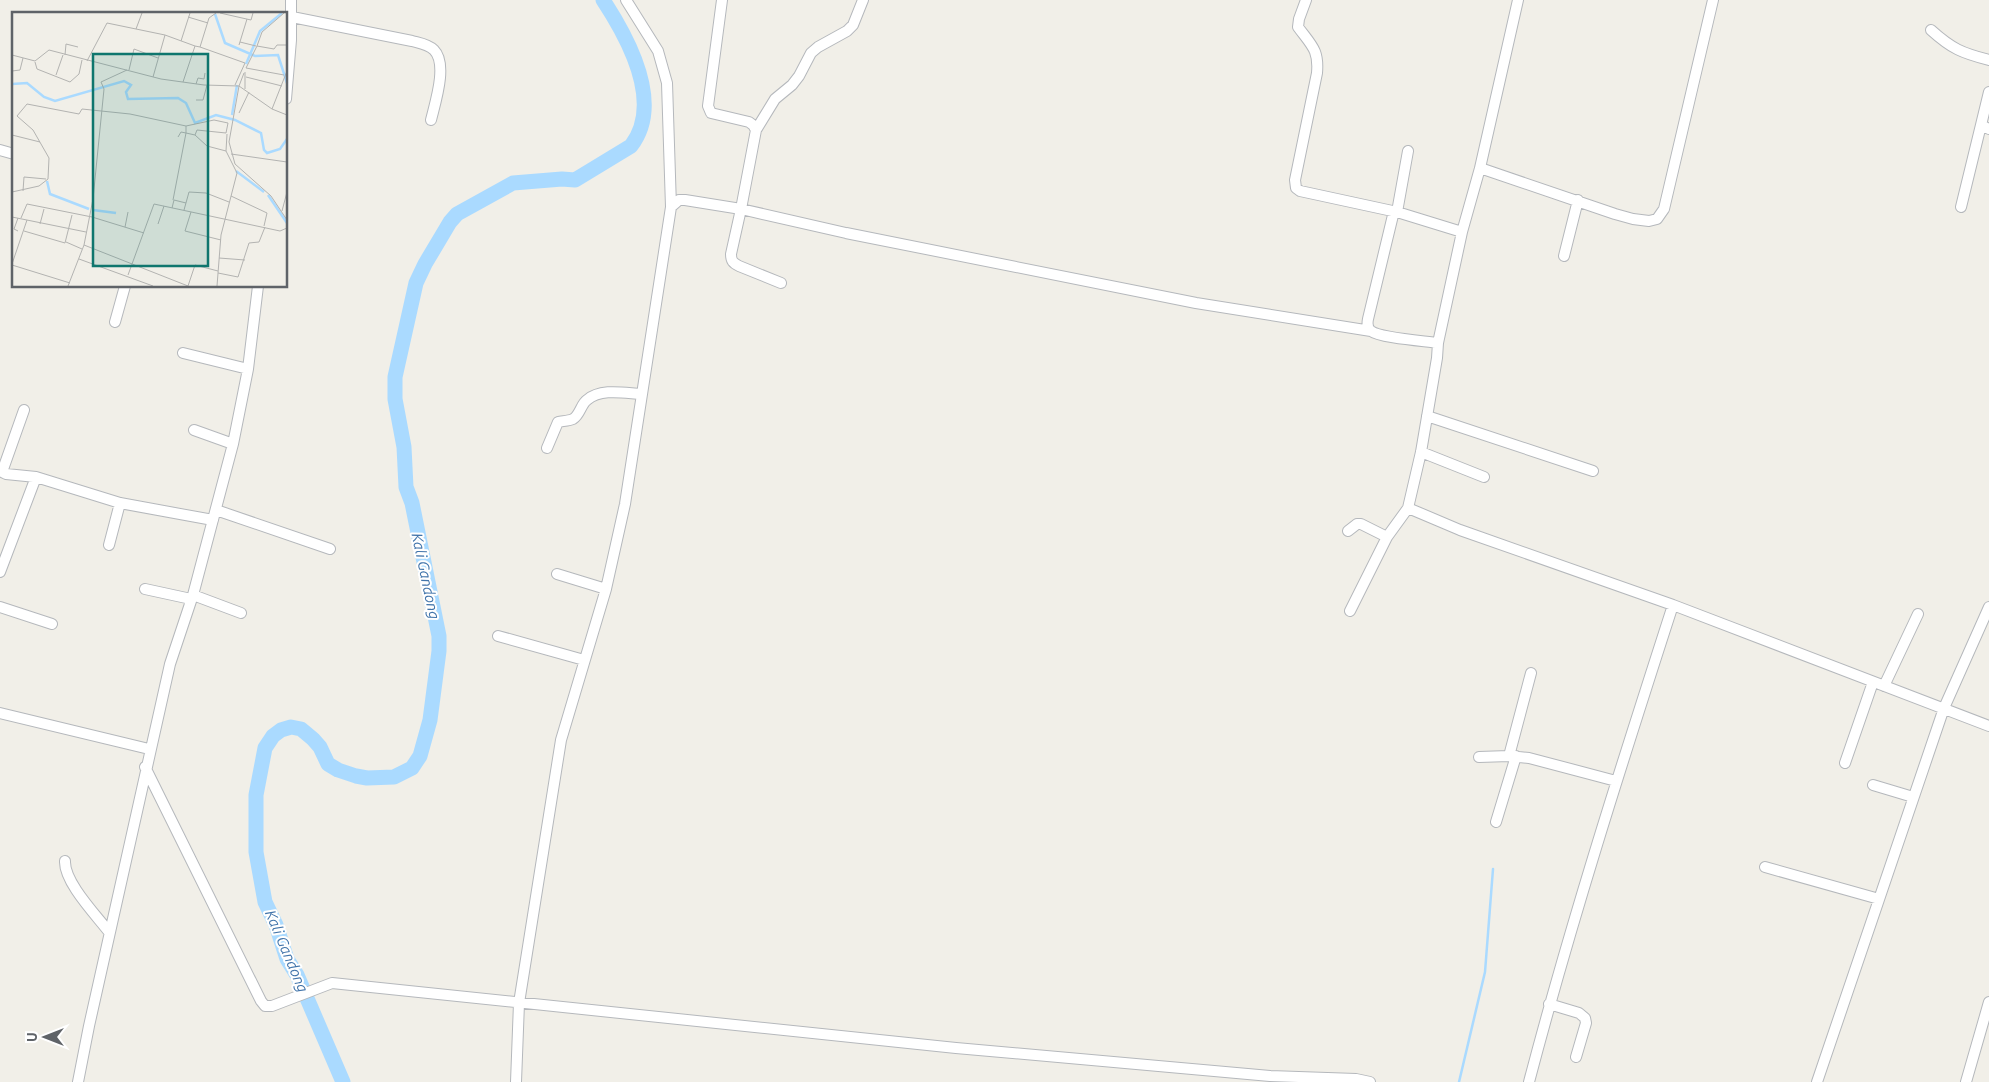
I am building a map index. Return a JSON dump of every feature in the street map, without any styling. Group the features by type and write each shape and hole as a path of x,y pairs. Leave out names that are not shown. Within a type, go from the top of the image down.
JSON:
{"street":[{"path":"288,59 292,17 291,0"},
{"path":"516,1082 519,1002 561,740 606,589 625,504 671,207 667,83 658,52 626,0"},
{"path":"722,0 709,110 716,116 749,122 756,130"},
{"path":"782,283 739,266 731,259 756,130 775,99 792,85 799,76 811,53 818,47 847,32 853,25 863,0"},
{"path":"1306,0 1299,19 1298,28 1316,51 1318,59 1295,180 1296,188 1300,191 1396,211 1462,232"},
{"path":"1350,611 1386,537 1408,508 1427,416 1438,344 1462,232 1480,168 1518,0"},
{"path":"1480,168 1615,214 1649,221 1657,219 1664,209 1713,0"},
{"path":"292,17 412,41 427,45 435,50 440,66 440,82 431,120"},
{"path":"1931,30 1948,46 1966,54 1989,60"},
{"path":"1962,208 1985,127 1989,92"},
{"path":"1371,331 1368,327 1368,320 1396,211 1408,151"},
{"path":"671,207 679,200 685,200 741,209 846,233 1186,302 1371,331 1381,335 1438,344"},
{"path":"1564,256 1578,200"},
{"path":"115,322 124,288"},
{"path":"78,1082 149,749 170,664 192,597 233,444 248,369 258,288"},
{"path":"182,354 248,369"},
{"path":"547,448 558,422 572,420 576,417 585,401 592,396 615,392 641,394"},
{"path":"24,410 1,472 36,477 120,503 215,515 330,549"},
{"path":"1427,416 1593,471"},
{"path":"194,430 233,444"},
{"path":"1420,452 1484,477"},
{"path":"0,572 36,477"},
{"path":"109,546 120,503"},
{"path":"1408,508 1460,530 1673,606 1989,726"},
{"path":"1348,531 1361,524 1386,537"},
{"path":"557,574 606,589"},
{"path":"145,589 192,597 241,613"},
{"path":"1528,1082 1549,1004 1616,781 1673,606"},
{"path":"0,607 52,624"},
{"path":"1817,1082 1944,708 1989,607"},
{"path":"1845,763 1878,684 1918,614"},
{"path":"498,636 584,660"},
{"path":"1496,822 1531,673"},
{"path":"0,713 149,749"},
{"path":"1479,757 1513,756 1529,758 1616,781"},
{"path":"146,767 263,1003 269,1006 332,983 956,1048 1270,1076 1356,1079 1370,1082"},
{"path":"1873,785 1914,797"},
{"path":"64,861 64,870 72,883 110,932"},
{"path":"1765,868 1878,899"},
{"path":"1966,1082 1989,1002"},
{"path":"1549,1004 1579,1014 1585,1018 1586,1023 1576,1057"}],"waterway":[{"name":"Kali Gandong","path":"343,1082 297,975 287,959 276,925 265,902 256,852 256,795 265,748 273,736 281,730 291,727 301,729 320,747 328,764 338,770 367,778 394,777 412,768 420,756 430,720 439,651 439,636 412,503 406,487 404,447 395,399 395,377 416,283 425,264 450,222 457,214 513,183 562,179 575,180 631,146 640,129 644,110 643,91 639,71 632,52 603,0"},
{"path":"1459,1082 1485,972 1493,869"}]}
